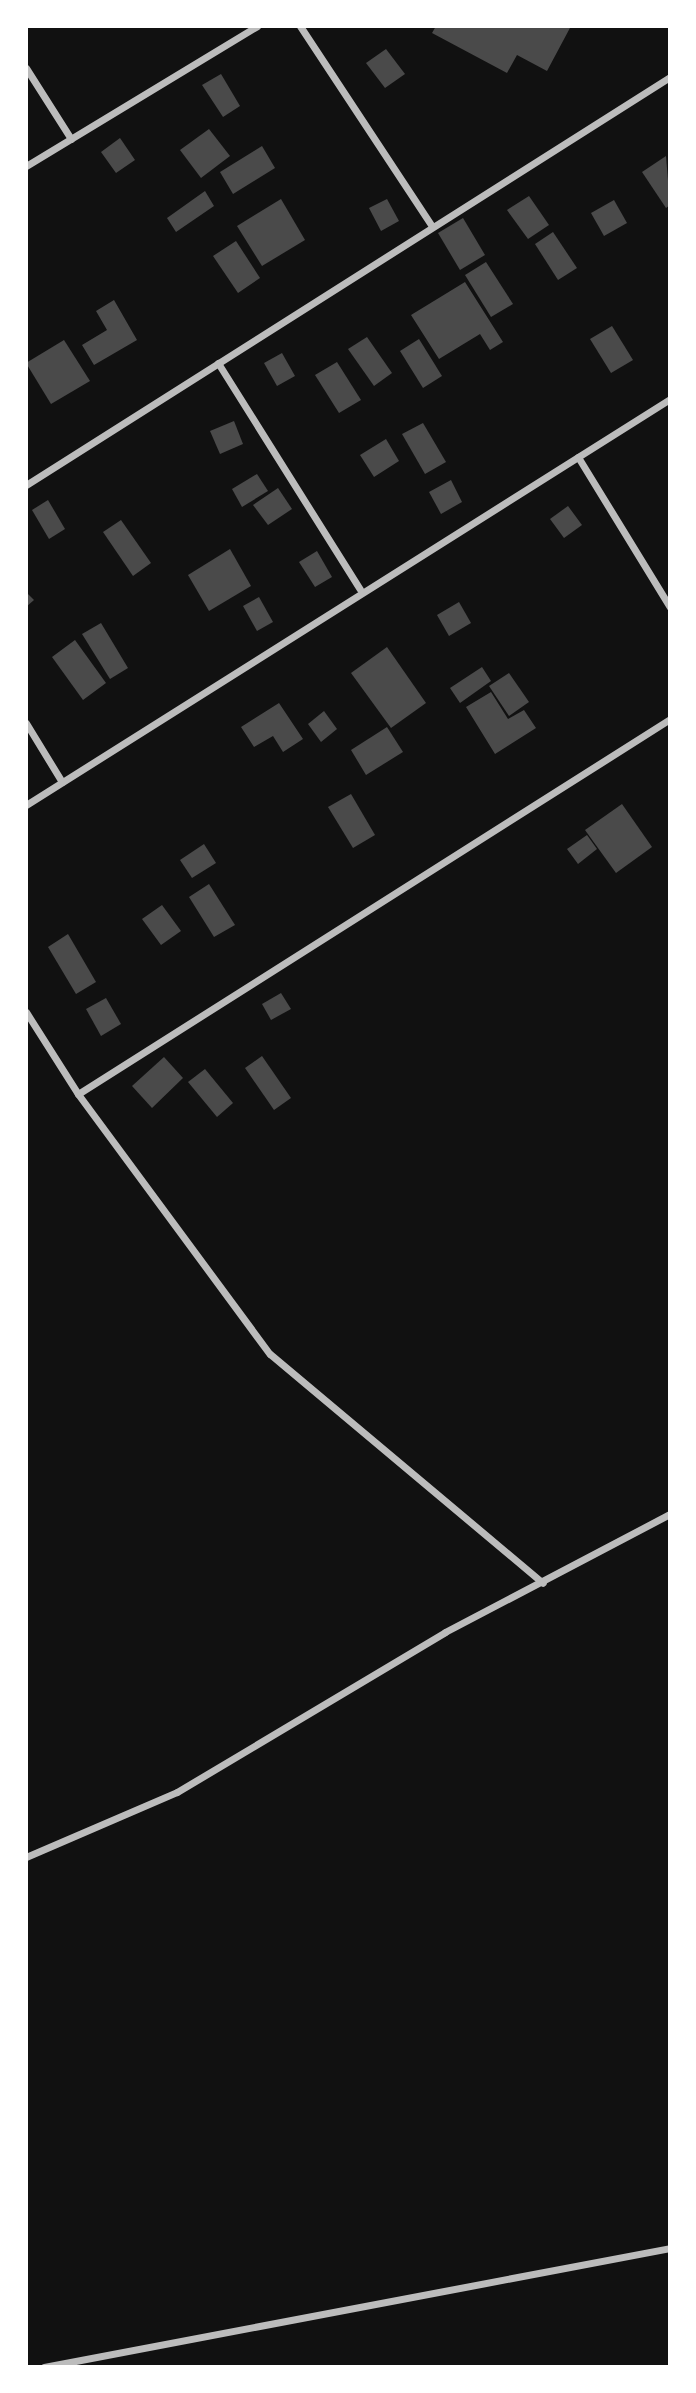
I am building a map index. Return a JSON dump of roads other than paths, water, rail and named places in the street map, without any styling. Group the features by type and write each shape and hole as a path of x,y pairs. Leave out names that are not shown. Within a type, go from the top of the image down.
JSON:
{"street":[{"path":"26,166 257,26"},
{"path":"300,26 432,226"},
{"path":"26,68 71,139"},
{"path":"26,485 670,77"},
{"path":"218,363 360,589"},
{"path":"26,805 360,589 670,400"},
{"path":"578,457 670,607"},
{"path":"78,1094 670,719"},
{"path":"26,723 62,782"},
{"path":"26,1012 78,1094 270,1354 542,1583"},
{"path":"26,1857 177,1792 400,1658 670,1514"},
{"path":"44,2367 670,2248"}]}
